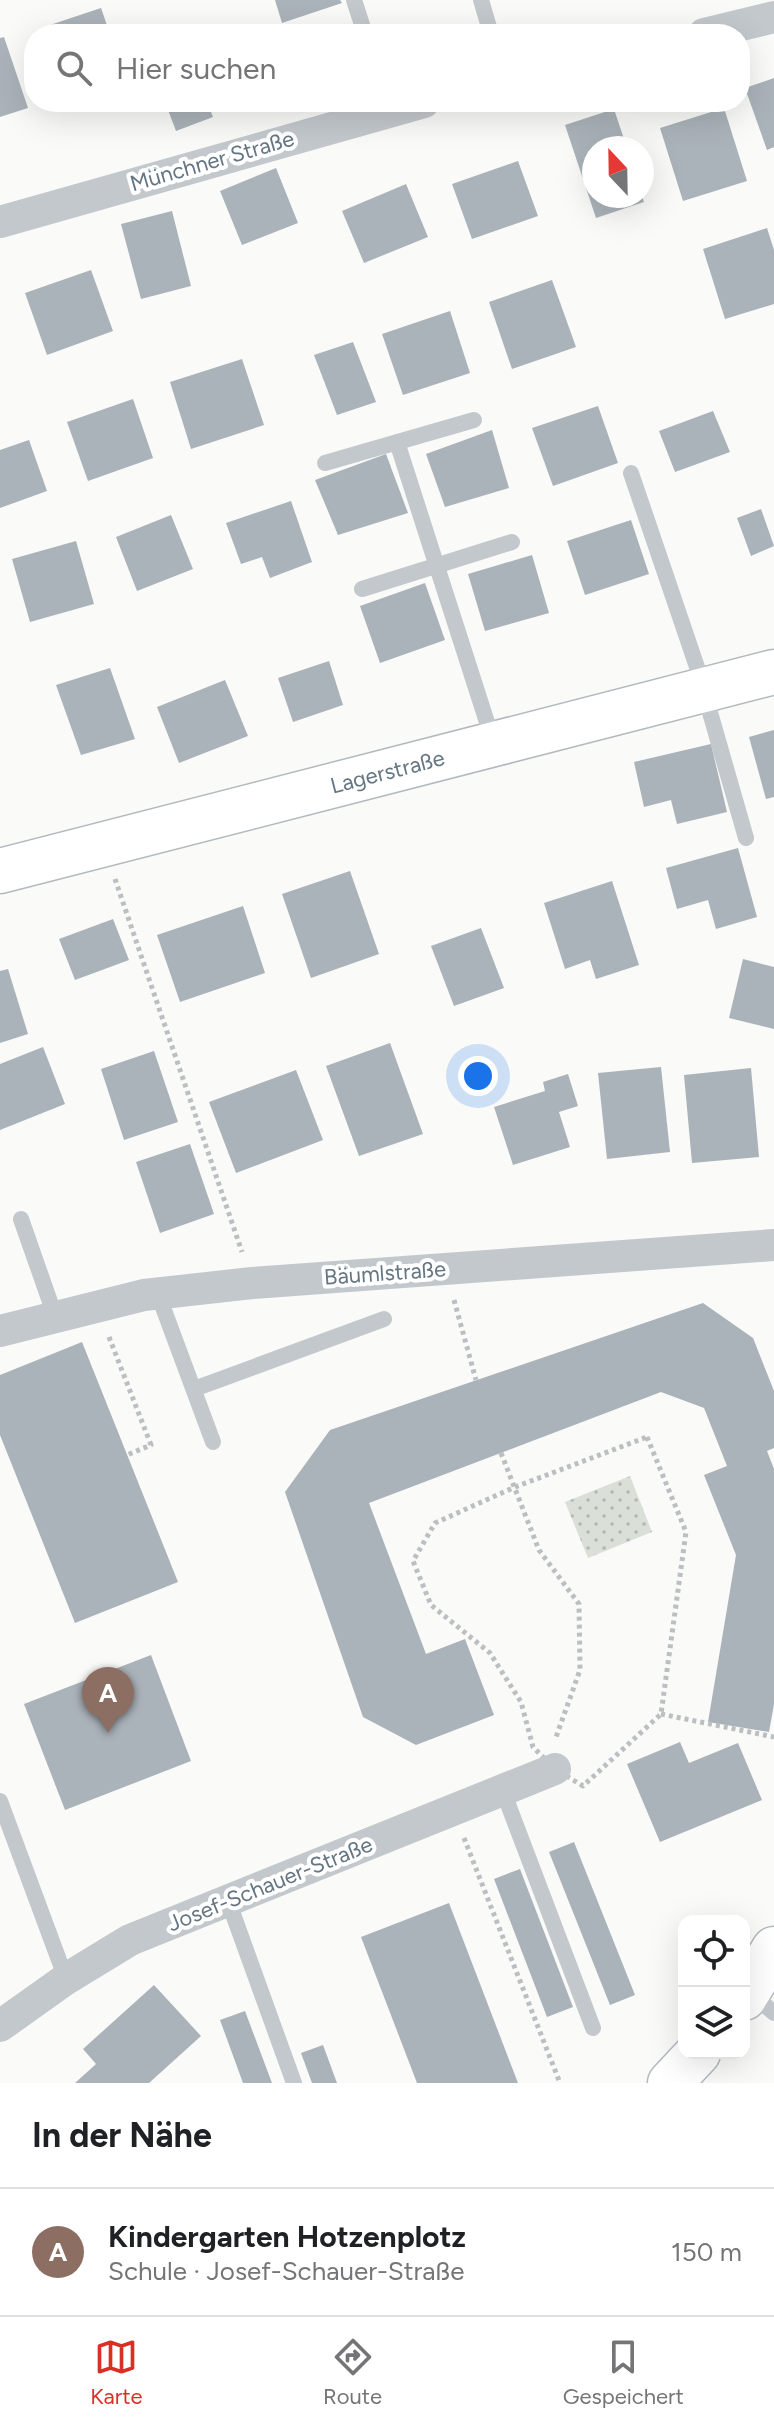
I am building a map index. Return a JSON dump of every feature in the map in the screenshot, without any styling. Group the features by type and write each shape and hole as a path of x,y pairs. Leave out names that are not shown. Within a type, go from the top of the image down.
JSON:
{"street":[{"path":"745,24 774,17"},
{"name":"Münchner Straße","path":"0,222 370,112"},
{"name":"Lagerstraße","path":"0,871 774,672"},
{"name":"Bäumlstraße","path":"0,1331 158,1294 252,1283 774,1245"},
{"name":"Josef-Schauer-Straße","path":"0,2026 66,1979 130,1940 503,1791 555,1757"},
{"path":"756,2001 774,1949"},
{"path":"670,2083 692,2059"}],"lane":[{"path":"354,0 362,24"},
{"path":"481,0 488,24"},
{"path":"325,463 474,420"},
{"path":"397,442 494,744"},
{"path":"631,473 746,838"},
{"path":"362,589 512,542"},
{"path":"21,1219 55,1316"},
{"path":"158,1294 213,1442"},
{"path":"194,1389 384,1319"},
{"path":"503,1791 593,2028"},
{"path":"0,1801 66,1979"},
{"path":"229,1903 294,2083"}],"path":[{"path":"112,871 252,1283"},
{"path":"446,1269 476,1380"},
{"path":"97,1306 151,1445 127,1455"},
{"path":"647,1437 686,1532 661,1714 583,1786 555,1757 533,1747 521,1702 490,1653 431,1605 413,1561 435,1523 515,1487 647,1437"},
{"path":"501,1453 539,1550 579,1604 580,1670 555,1732 555,1757"},
{"path":"661,1714 774,1737"},
{"path":"453,1810 560,2083"}],"shaded area":[{"path":"630,1476 652,1532 588,1558 565,1502"}],"building":[{"path":"275,0 340,0 342,3 282,23"},
{"path":"101,8 107,24 53,24"},
{"path":"4,37 24,96 24,109 0,117 0,38"},
{"path":"774,78 774,147 767,150 750,102 750,86"},
{"path":"169,112 211,112 213,117 176,131"},
{"path":"605,112 615,112 623,136 582,136 582,176 565,125"},
{"path":"711,112 725,112 747,181 683,201 660,128"},
{"path":"518,161 538,216 472,239 452,184"},
{"path":"276,168 298,223 242,245 220,191"},
{"path":"406,184 428,237 364,263 342,211"},
{"path":"593,208 626,208 596,218"},
{"path":"172,211 191,286 141,299 121,224"},
{"path":"767,228 774,250 774,304 725,319 703,249"},
{"path":"91,270 113,331 47,355 25,293"},
{"path":"552,280 576,347 512,369 489,302"},
{"path":"450,311 470,373 403,395 382,334"},
{"path":"353,342 376,402 337,415 314,355"},
{"path":"242,359 264,425 191,449 170,382"},
{"path":"133,399 153,458 88,481 67,422"},
{"path":"598,406 618,463 553,486 532,428"},
{"path":"713,411 730,452 675,472 659,431"},
{"path":"492,430 509,488 445,507 426,454"},
{"path":"29,440 47,491 0,508 0,450"},
{"path":"386,454 408,513 338,535 315,480"},
{"path":"291,501 312,562 270,578 262,557 241,564 226,523"},
{"path":"761,509 774,546 751,556 737,518"},
{"path":"171,515 193,569 137,591 116,537"},
{"path":"631,520 649,574 585,595 567,541"},
{"path":"76,541 94,604 30,622 12,559"},
{"path":"532,555 549,613 485,631 468,574"},
{"path":"425,583 445,640 380,663 360,606"},
{"path":"329,661 343,705 293,722 278,678"},
{"path":"110,668 135,739 81,755 56,685"},
{"path":"225,680 248,736 179,763 157,707"},
{"path":"774,730 774,797 766,799 749,737"},
{"path":"711,744 727,812 677,824 671,800 644,807 634,762"},
{"path":"738,848 757,917 716,929 708,900 677,909 666,868"},
{"path":"350,871 379,954 311,978 282,894"},
{"path":"612,881 639,965 596,979 590,960 565,969 544,903"},
{"path":"243,906 265,973 180,1002 157,935"},
{"path":"113,919 129,960 75,980 59,939"},
{"path":"481,928 504,988 454,1006 431,946"},
{"path":"743,959 774,967 774,1029 729,1018"},
{"path":"8,969 28,1034 0,1043 0,971"},
{"path":"390,1043 423,1134 359,1156 326,1066"},
{"path":"43,1047 65,1104 0,1130 0,1064"},
{"path":"154,1051 178,1122 124,1140 101,1069"},
{"path":"661,1067 670,1152 607,1159 598,1073"},
{"path":"751,1068 759,1157 692,1163 684,1075"},
{"path":"296,1070 323,1140 236,1173 209,1102"},
{"path":"568,1074 578,1106 559,1112 570,1147 513,1165 494,1107 545,1091 543,1082"},
{"path":"190,1144 214,1214 160,1233 136,1162"},
{"path":"703,1303 753,1338 774,1391 774,1448 767,1451 774,1469 774,1704 769,1732 708,1722 736,1555 704,1475 727,1466 704,1408 661,1392 369,1503 426,1654 465,1639 494,1715 416,1745 363,1717 285,1492 330,1430"},
{"path":"82,1342 178,1582 75,1623 0,1435 0,1375"},
{"path":"151,1655 191,1761 65,1810 24,1704"},
{"path":"680,1742 689,1763 738,1743 762,1800 660,1842 627,1764"},
{"path":"574,1842 635,1995 610,2005 549,1852"},
{"path":"520,1869 573,2007 547,2017 494,1879"},
{"path":"449,1903 518,2083 417,2083 361,1937"},
{"path":"154,1985 201,2036 149,2083 75,2083 96,2064 83,2049"},
{"path":"245,2011 272,2083 243,2083 220,2020"},
{"path":"323,2045 337,2083 312,2083 301,2053"}],"place":[{"name":"Kindergarten Hotzenplotz","path":"108,1733"}]}
